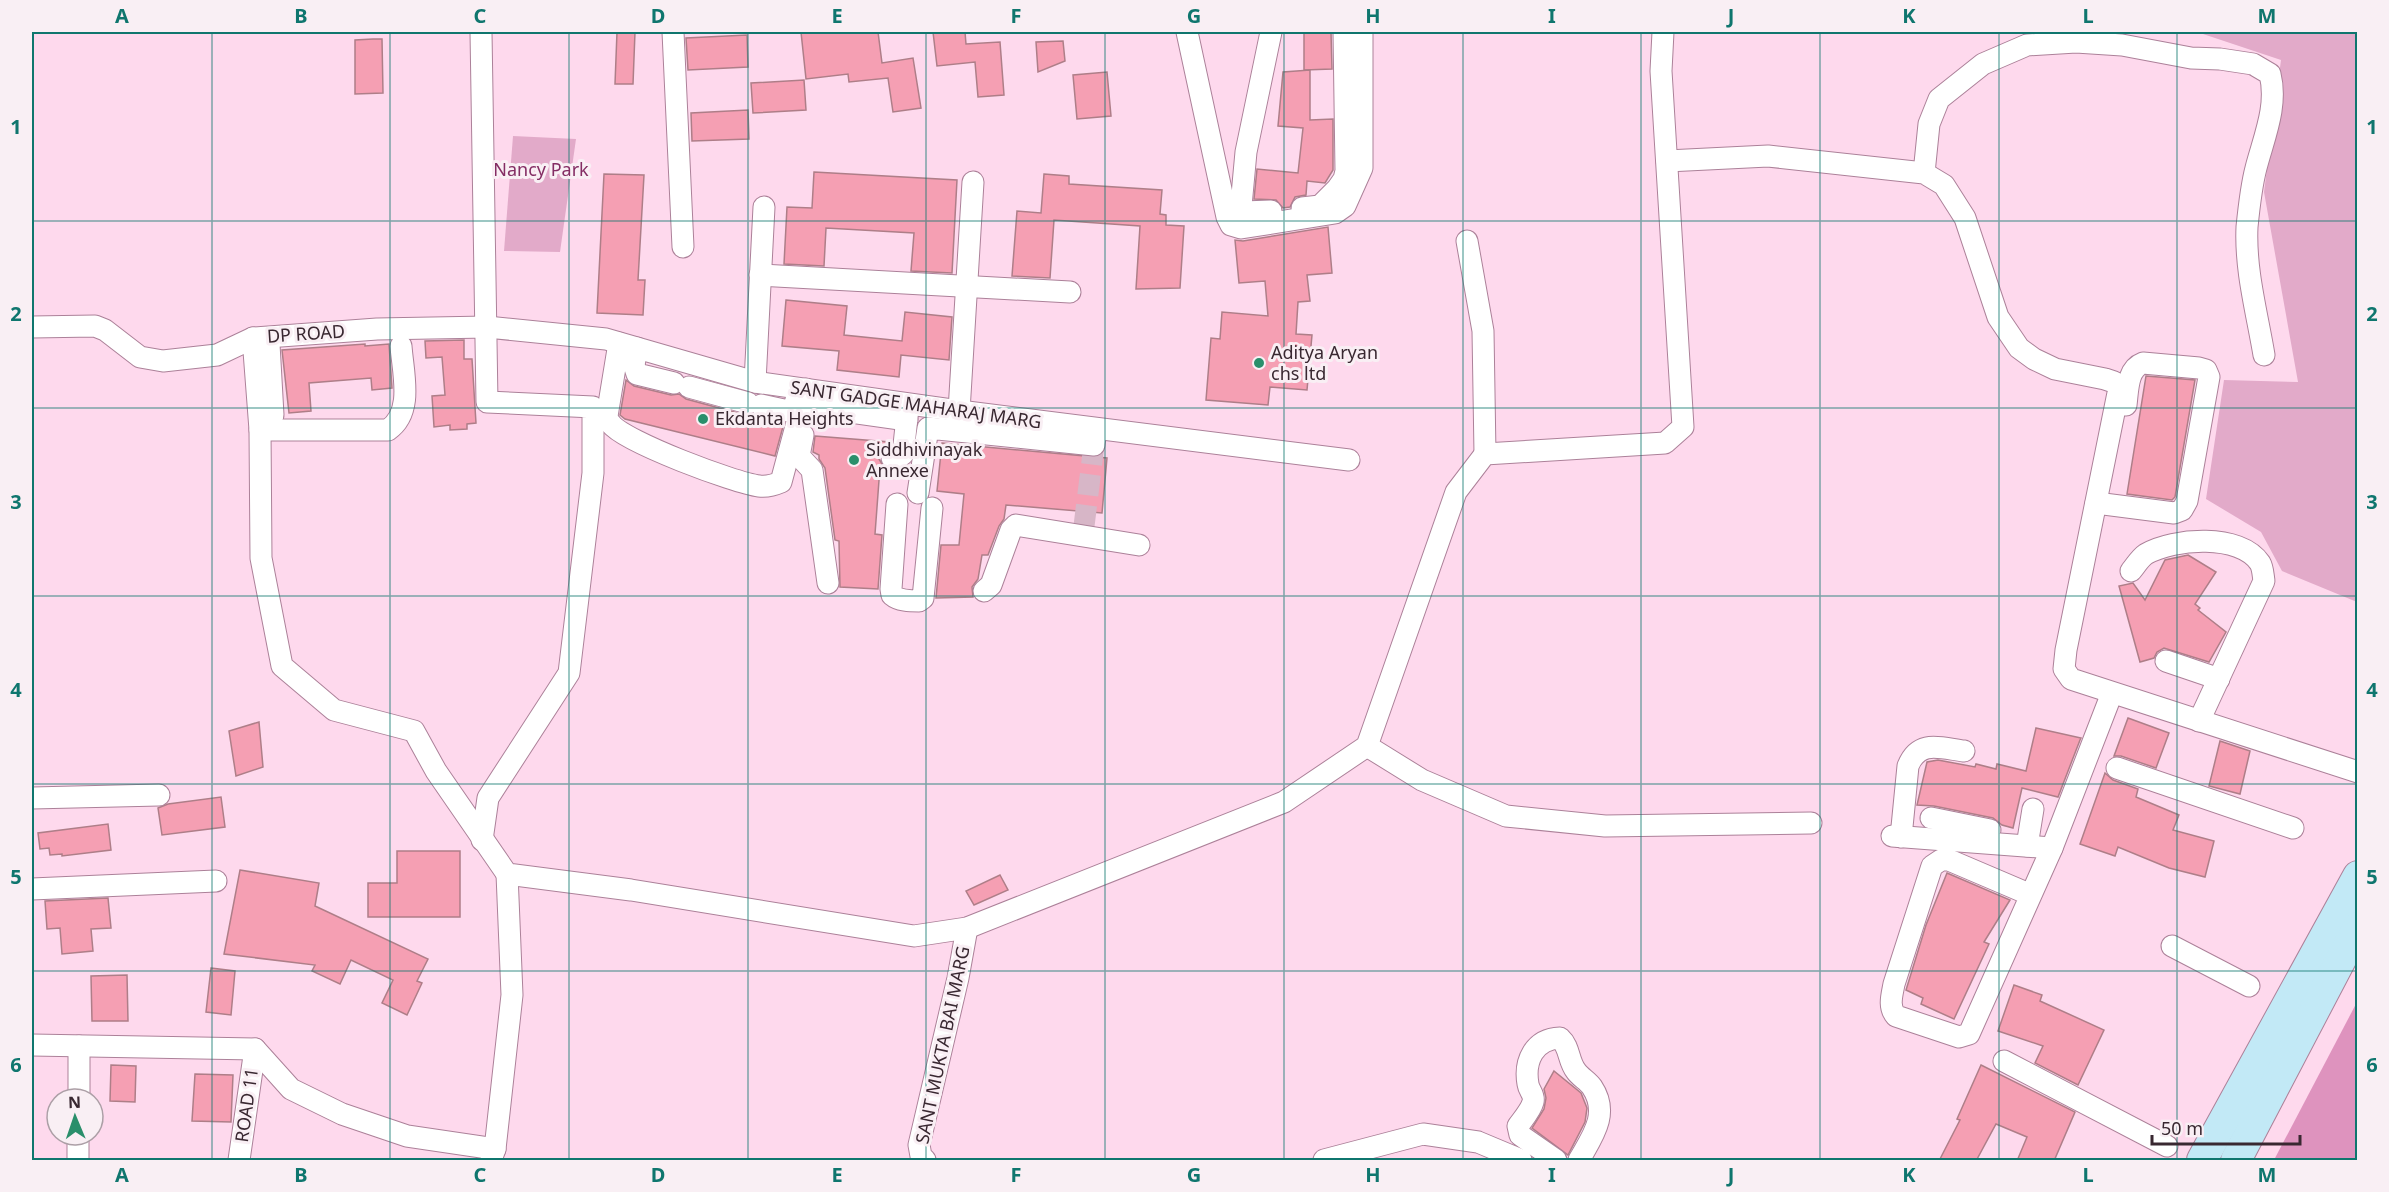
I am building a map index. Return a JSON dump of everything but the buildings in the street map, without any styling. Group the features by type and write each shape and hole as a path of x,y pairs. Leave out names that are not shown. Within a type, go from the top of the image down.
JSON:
{"street":[{"path":"481,32 487,402 593,407 593,473 569,673 488,798 482,840"},
{"path":"673,32 683,248"},
{"path":"1187,32 1227,217 1232,225 1241,228 1335,213 1345,206 1362,168 1354,121 1354,65 1362,32"},
{"path":"1271,32 1246,152 1240,206 1243,212 1320,206 1344,179 1354,121"},
{"path":"1344,32 1354,65"},
{"path":"1485,454 1665,443 1683,428 1661,71 1663,32"},
{"path":"1924,172 1929,124 1939,99 1983,64 2027,45 2076,42 2122,45 2191,58 2253,64 2270,74 2273,85 2266,137 2256,167 2247,229 2249,267 2264,355"},
{"path":"1667,161 1768,156 1924,172 1944,185 1965,218 1998,317 2019,348 2034,359 2055,369 2105,378 2114,382 2119,388 2103,504"},
{"path":"959,411 973,182"},
{"path":"755,382 764,207"},
{"path":"507,874 643,892 914,936 967,928 1284,802 1367,746 1456,492 1485,454 1483,332 1467,242"},
{"path":"760,275 1070,292"},
{"name":"DP ROAD","path":"32,327 95,326 105,330 140,357 163,361 217,355 266,341 487,327"},
{"name":"SANT GADGE MAHARAJ MARG","path":"487,327 606,339 810,397 917,409 959,411 1349,459"},
{"path":"267,430 388,430 398,423 405,401 396,340 334,335"},
{"path":"32,1045 255,1049 291,1089 342,1114 407,1136 493,1155 512,995 507,874 436,771 414,731 334,710 282,666 261,558 267,430 266,341"},
{"path":"628,346 638,374 791,412 810,397"},
{"path":"628,346 607,416 611,424 657,452 750,484 768,486 781,482 810,397"},
{"path":"2103,504 2174,513 2182,510 2187,501 2209,378 2206,370 2144,363 2135,366 2130,375 2103,504 2066,650 2064,669 2071,679 2358,772"},
{"path":"718,395 722,373"},
{"path":"810,397 799,456 812,470 828,583"},
{"path":"917,409 928,429 913,506 917,409"},
{"path":"892,458 900,458 903,454 917,409"},
{"path":"928,429 1094,445 1096,429"},
{"path":"984,591 991,585 1013,526 1084,531 1140,544"},
{"path":"2131,571 2145,555 2181,542 2206,541 2240,547 2260,563 2264,581 2199,721"},
{"path":"2166,661 2219,679"},
{"path":"2031,895 1949,860 1941,860 1932,866 1894,984 1892,999 1893,1012 1896,1016 1959,1037 1969,1034 2052,848 2112,693"},
{"path":"1367,746 1422,780 1506,816 1605,826 1811,823"},
{"path":"1964,751 1931,747 1920,750 1912,756 1908,766 1897,837 1967,834 1990,830"},
{"path":"2117,768 2293,828"},
{"path":"32,798 159,795"},
{"path":"2028,846 2033,809"},
{"path":"1931,818 1967,834 2028,846 2052,848"},
{"path":"2202,1161 2358,876"},
{"path":"32,889 216,881"},
{"path":"2236,1161 2358,927"},
{"name":"SANT MUKTA BAI MARG","path":"926,1161 921,1156 918,1145 958,978 967,928"},
{"path":"2172,946 2249,986"},
{"path":"1556,1161 1520,1135 1518,1126 1533,1103 1533,1095 1528,1088 1527,1068 1530,1054 1544,1042 1560,1038 1565,1043 1575,1070 1593,1088 1600,1114 1600,1123 1579,1161"},
{"path":"79,1046 79,1087"},
{"name":"ROAD 11","path":"239,1161 255,1049"},
{"path":"2004,1061 2167,1146"},
{"path":"1324,1161 1423,1134 1478,1142 1521,1161"}],"green space":[{"path":"2197,32 2357,32 2357,602 2282,571 2261,532 2206,499 2224,380 2298,382 2264,192 2281,60"},
{"name":"Nancy Park","path":"513,136 576,139 560,252 504,251"}],"shaded area":[{"path":"2357,1002 2357,1160 2274,1160"}],"tunnel":[{"path":"1084,526 1094,445"}],"place":[{"name":"Aditya Aryan chs ltd","path":"1259,363"},
{"name":"Ekdanta Heights","path":"703,419"},
{"name":"Siddhivinayak Annexe","path":"854,460"}]}
